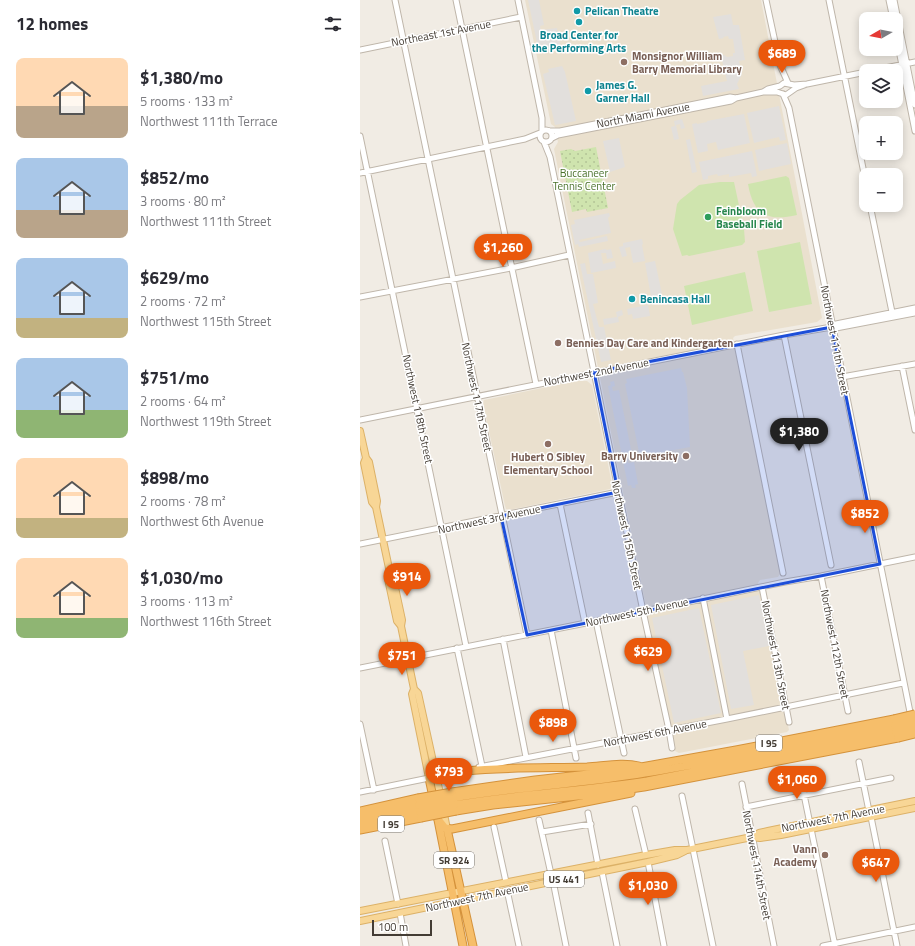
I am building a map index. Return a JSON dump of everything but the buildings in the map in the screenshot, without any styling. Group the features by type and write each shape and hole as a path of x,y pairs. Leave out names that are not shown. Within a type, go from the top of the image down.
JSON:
{"highway":[{"name":"I 95","path":"360,811 420,808 454,802 508,803 596,794 644,787 704,776 896,728 915,714"},
{"path":"454,802 522,788 595,781 658,771 896,728 915,721"},
{"name":"I 95","path":"360,830 420,808 454,802 493,785 603,773 736,750 896,728 915,734"},
{"path":"896,728 915,728"},
{"path":"465,771 491,768 631,764 643,767"},
{"path":"437,818 445,828 452,829 584,803 704,776"},
{"name":"SR 924","path":"432,777 437,818 463,946"},
{"path":"360,817 420,808"},
{"path":"360,824 420,808"},
{"name":"SR 924","path":"447,829 472,946"}],"main road":[{"name":"SR 924","path":"360,431 366,458 364,464 372,502 376,507 390,573 393,578 401,613 401,626 414,689 412,694 432,777 447,829"},
{"name":"Northwest 6th Avenue","path":"432,777 465,771"},
{"name":"Northwest 7th Avenue","path":"360,921 507,890 602,872 677,855 690,850 752,837 760,838 870,814 915,801"},
{"name":"Northwest 7th Avenue","path":"811,826 843,822 863,815 915,808"},
{"name":"Northwest 7th Avenue","path":"360,912 646,855 676,850 690,850"},
{"path":"553,881 560,876 574,873 582,868"},
{"path":"519,888 525,884 543,880 551,874"},
{"path":"360,915 368,914 376,908"}],"street":[{"name":"Northwest 117th Street","path":"394,0 501,516 527,634"},
{"path":"456,0 536,384"},
{"path":"518,0 542,118 540,136 550,156"},
{"path":"766,0 780,65 780,91 782,94 788,94 807,84"},
{"path":"829,0 863,168"},
{"path":"889,0 893,12"},
{"path":"894,0 894,12"},
{"name":"Northeast 1st Avenue","path":"360,50 521,17"},
{"path":"902,56 904,64"},
{"path":"902,56 913,104 915,131"},
{"path":"904,64 915,62"},
{"path":"780,65 788,84 791,87 791,92"},
{"path":"781,85 807,84 859,73"},
{"name":"North Miami Avenue","path":"551,139 558,135 730,97 736,98 763,92 781,85"},
{"name":"North Miami Avenue","path":"763,92 782,94"},
{"name":"Northwest 111th Street","path":"789,108 791,92"},
{"name":"Northwest 111th Street","path":"782,94 789,108 915,737"},
{"path":"542,118 552,134 550,156"},
{"name":"North Miami Avenue","path":"549,130 558,132 618,122"},
{"path":"360,173 486,148 525,139 545,130 549,130"},
{"name":"Northwest 118th Street","path":"360,136 443,528 466,646"},
{"path":"525,139 548,142 551,139"},
{"name":"Northwest 115th Street","path":"550,156 569,255 672,748"},
{"path":"871,212 892,315"},
{"path":"360,297 511,268 569,255"},
{"name":"Northwest 2nd Avenue","path":"892,315 915,308"},
{"name":"Northwest 2nd Avenue","path":"360,420 784,334 832,327 836,324 892,315 915,313"},
{"path":"784,334 831,565"},
{"path":"738,344 783,573"},
{"path":"842,377 915,364"},
{"path":"902,366 915,430"},
{"name":"Northwest 3rd Avenue","path":"360,544 618,492"},
{"path":"560,504 585,623"},
{"name":"Northwest 5th Avenue","path":"360,668 703,598 915,557"},
{"name":"Northwest 112th Street","path":"821,576 848,711"},
{"name":"Northwest 113th Street","path":"762,587 789,722"},
{"path":"703,598 727,719"},
{"path":"596,621 624,753"},
{"path":"551,630 576,758"},
{"path":"503,639 526,757"},
{"path":"457,648 482,766"},
{"name":"Northwest 6th Avenue","path":"465,771 526,757 727,719 903,683"},
{"path":"360,724 374,790"},
{"path":"859,762 897,946"},
{"path":"800,775 835,945"},
{"name":"Northwest 6th Avenue","path":"360,792 432,777"},
{"path":"746,807 891,778"},
{"name":"Northwest 114th Street","path":"742,784 774,946"},
{"path":"682,796 690,850 713,946"},
{"path":"635,809 646,855"},
{"path":"588,813 598,865"},
{"path":"539,820 551,874"},
{"path":"542,832 590,824"},
{"path":"494,827 506,882"},
{"path":"385,841 398,904"},
{"path":"648,862 664,946"},
{"path":"602,872 617,946"},
{"path":"553,881 566,946"},
{"path":"507,890 518,946"},
{"path":"400,913 406,946"},
{"path":"823,946 835,945 915,926"}],"highlighted area":[{"path":"832,327 880,564 527,635 501,516 618,492 594,372"}],"shaded area":[{"name":"Barry University","path":"525,0 761,0 822,318 817,322 735,336 733,338 780,574 778,577 760,580 758,583 789,730 787,732 679,753 675,751 554,149 558,142 555,127 551,124"},
{"path":"528,0 539,0 544,25 540,26 541,30 557,28 561,48 539,52"},
{"path":"731,14 733,25 739,25 745,60 739,61 742,74 737,84 739,89 703,96 701,86 727,81 721,56 733,56 733,53 735,53 733,39 729,39 728,36 719,39 713,17"},
{"path":"562,66 565,72 576,121 555,125 543,74 549,72 548,69"},
{"path":"779,106 786,140 780,141 779,137 754,143 747,113"},
{"path":"744,114 750,143 718,150 716,142 707,144 708,151 698,153 692,124"},
{"path":"682,119 685,128 681,129 680,124 676,125 679,139 674,140 671,127 675,126 674,121"},
{"path":"619,138 625,167 610,172 603,141"},
{"path":"690,139 697,172 692,173 686,140"},
{"path":"787,143 791,164 759,171 755,150"},
{"path":"752,151 757,176 752,177 751,173 729,177 729,174 718,176 717,174 708,176 708,179 703,180 699,162"},
{"path":"609,213 610,216 608,218 611,233 579,240 580,242 607,236 608,241 579,247 578,244 575,245 571,225 575,224 574,220"},
{"path":"642,239 645,261 633,263 630,247 625,248 627,256 622,257 619,247 623,246 623,243"},
{"path":"611,249 613,258 607,259 606,253 601,253 603,264 615,261 616,268 591,273 588,253"},
{"path":"655,261 663,299 652,302 645,263"},
{"path":"585,263 587,274 593,274 598,303 593,304 599,327 604,327 611,360 601,362 580,264"},
{"path":"648,305 650,316 633,319 632,314 628,315 627,309"},
{"path":"622,310 623,315 618,317 619,322 604,325 603,319 617,317 616,312"},
{"path":"681,368 687,388 690,447 663,452 664,458 641,462 625,384 627,383 626,379"},
{"name":"Hubert O Sibley Elementary School","path":"576,381 587,381 592,385 612,484 610,489 509,510 506,509 483,403 484,400"},
{"path":"614,381 615,386 612,387 613,391 619,390 632,454 627,456 628,463 634,462 638,484 635,485 636,488 632,488 631,485 628,486 608,386 611,385 610,382"},
{"path":"759,595 769,646 743,651 754,705 731,709 711,605"},
{"path":"699,608 721,713 674,723 652,618"}],"green space":[{"name":"Buccaneer Tennis Center","path":"596,147 608,208 587,212 586,209 572,212 560,151 571,149 575,151"},
{"path":"786,176 789,178 797,215 777,217 763,213 758,209 754,202 750,194 748,184"},
{"name":"Feinbloom Baseball Field","path":"734,182 744,229 745,242 742,245 689,256 682,256 673,229 677,204 699,185"},
{"path":"800,242 812,304 769,312 757,251"},
{"path":"745,272 753,311 692,325 684,286"}],"place":[{"name":"Pelican Theatre","path":"577,11"},
{"name":"Broad Center for the Performing Arts","path":"579,22"},
{"name":"Monsignor William Barry Memorial Library","path":"624,62"},
{"name":"James G. Garner Hall","path":"588,91"},
{"name":"Feinbloom Baseball Field","path":"708,217"},
{"name":"Benincasa Hall","path":"632,299"},
{"name":"Bennies Day Care and Kindergarten","path":"558,343"},
{"name":"Hubert O Sibley Elementary School","path":"548,444"},
{"name":"Barry University","path":"686,456"},
{"name":"Vann Academy","path":"825,855"}]}
